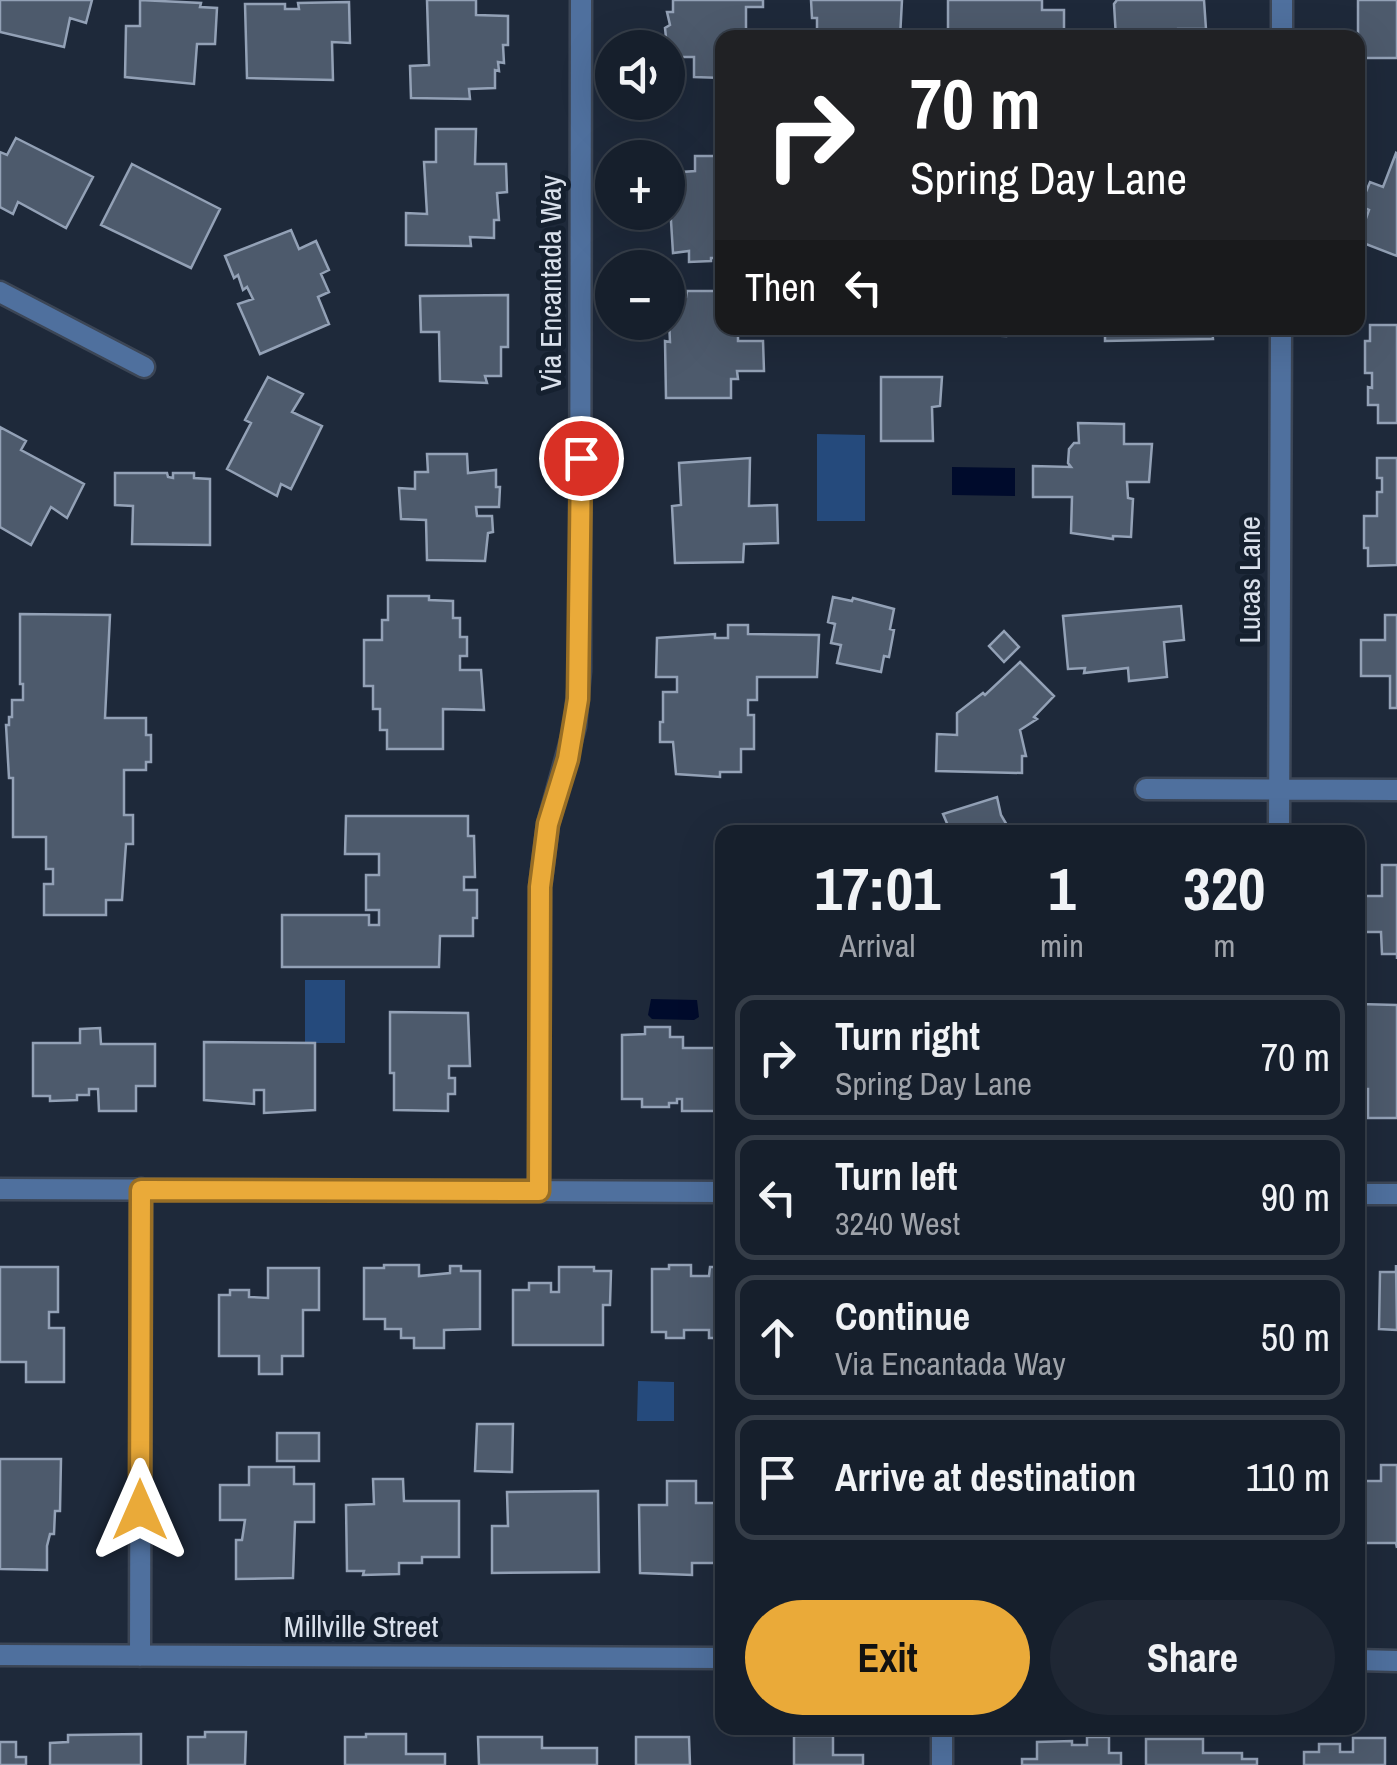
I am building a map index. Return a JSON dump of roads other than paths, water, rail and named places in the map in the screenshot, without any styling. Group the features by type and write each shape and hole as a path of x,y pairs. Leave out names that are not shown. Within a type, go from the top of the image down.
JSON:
{"street":[{"name":"Via Encantada Way","path":"539,1191 542,858 575,726 580,671 581,0"},
{"path":"1282,0 1282,30"},
{"path":"0,292 144,367"},
{"name":"Lucas Lane","path":"1279,825 1281,335"},
{"path":"1146,789 1397,790"},
{"path":"0,1189 715,1192"},
{"path":"140,1656 141,1190"},
{"path":"1365,1194 1397,1194"},
{"name":"Millville Street","path":"0,1655 715,1658"},
{"path":"1365,1660 1397,1660"},
{"path":"942,1735 942,1765"}]}
